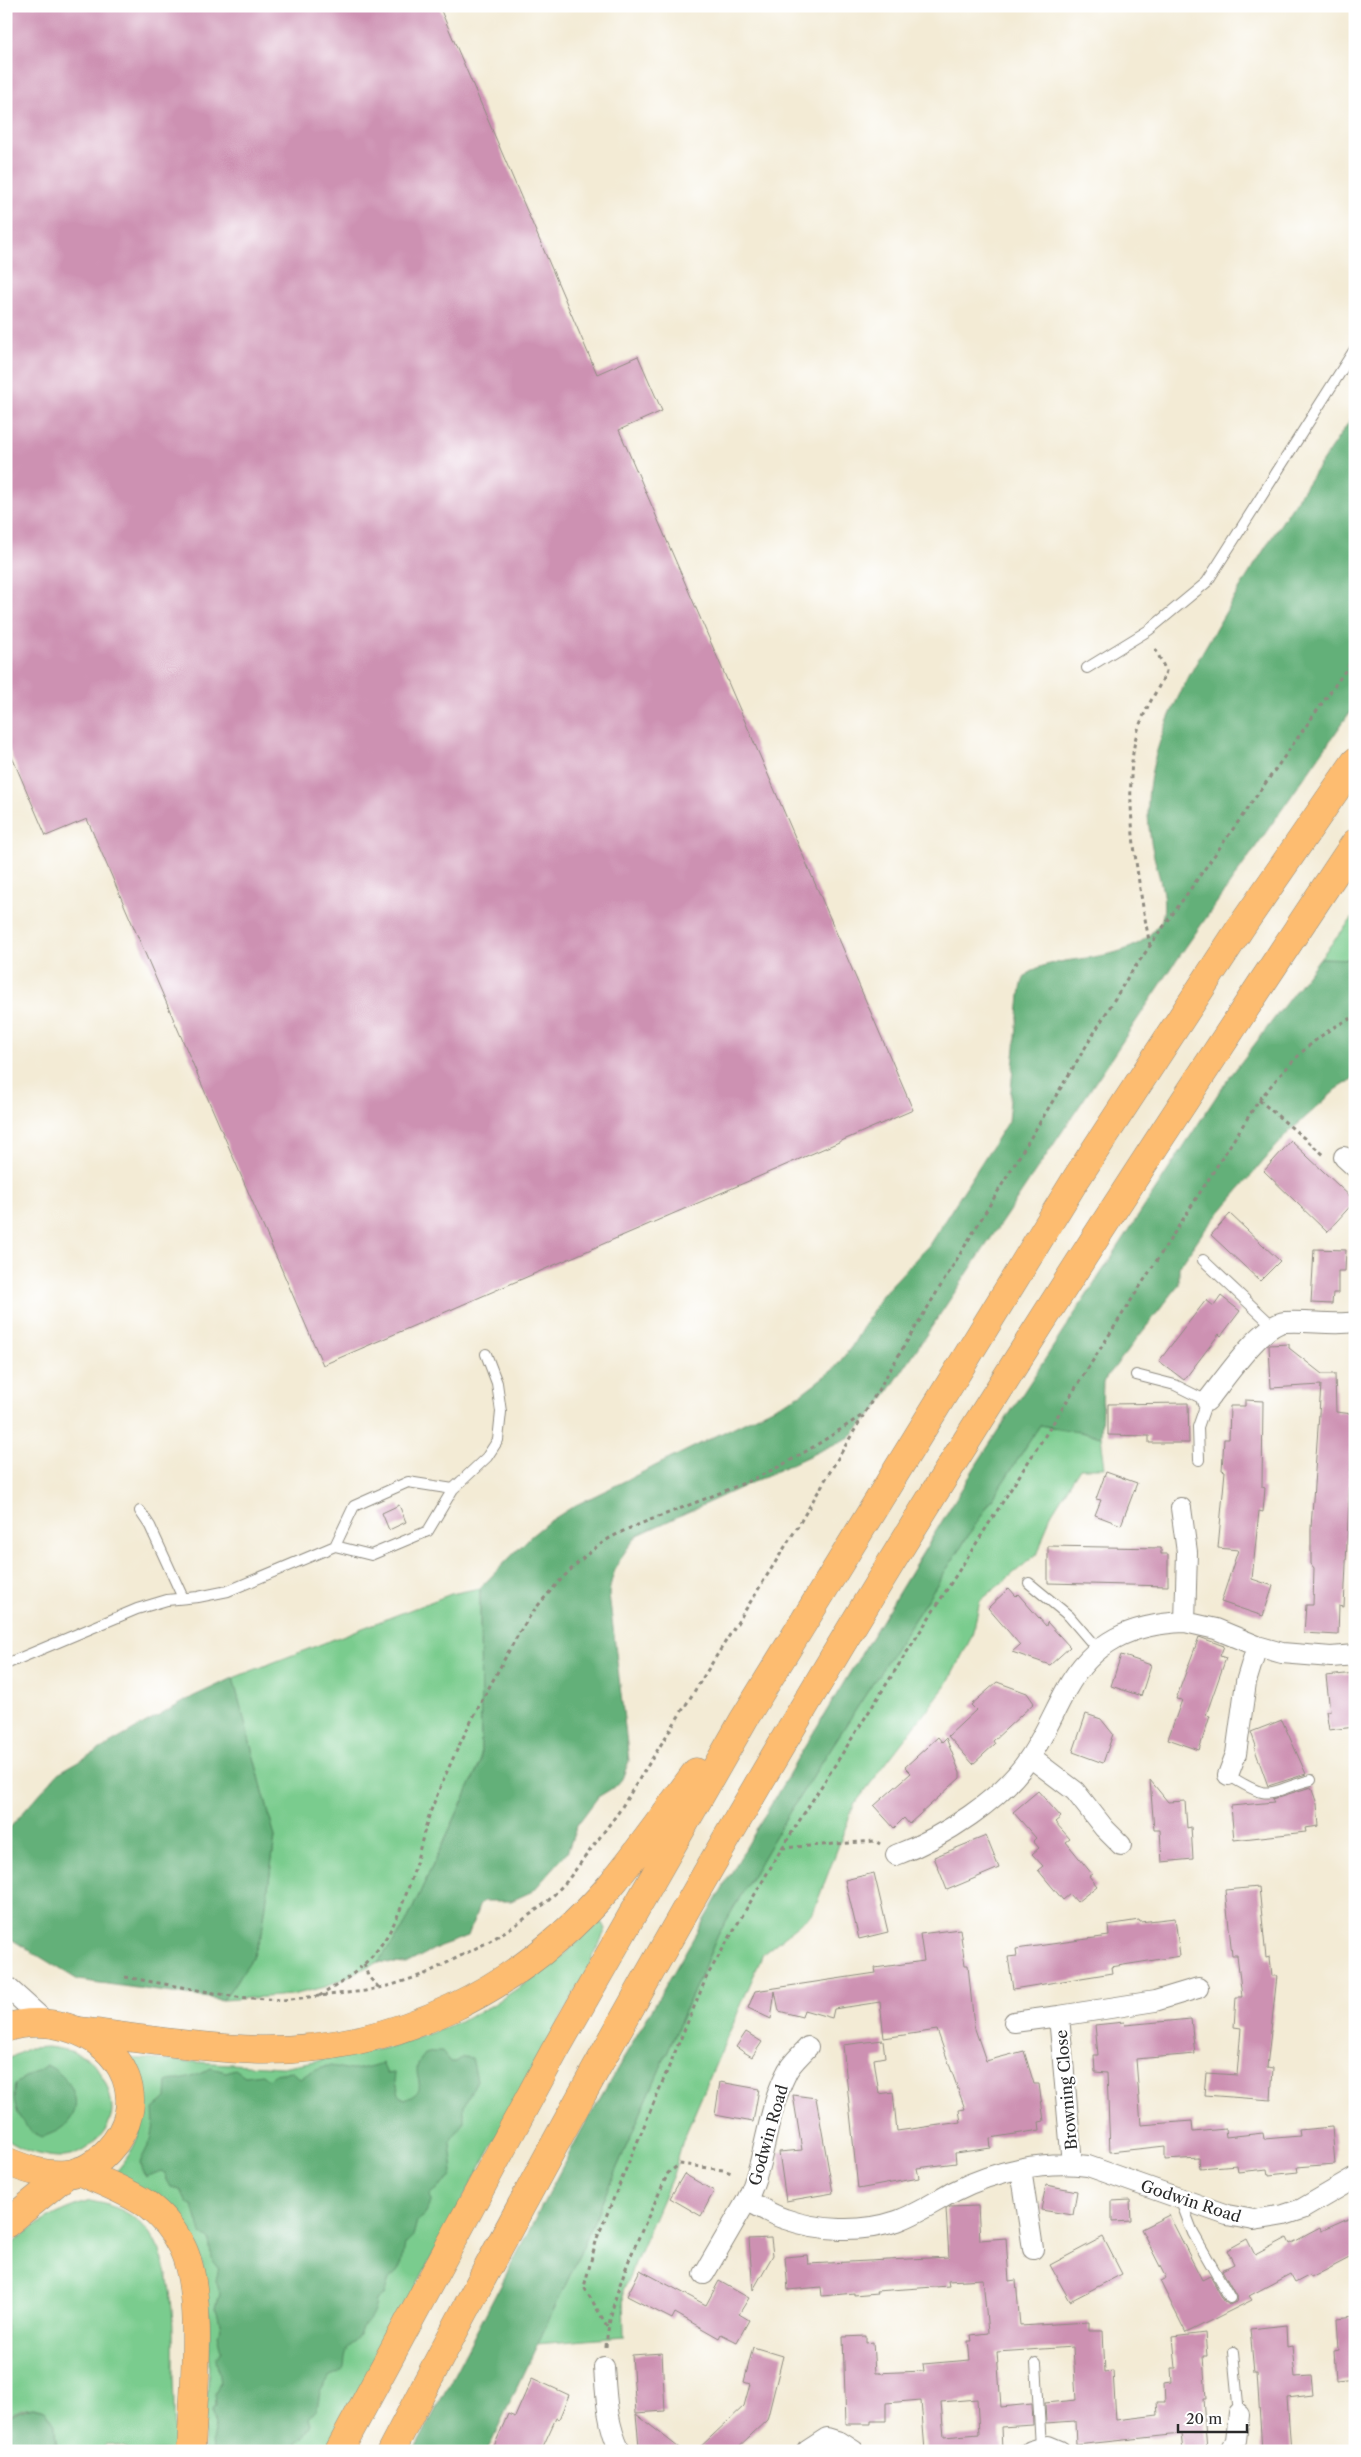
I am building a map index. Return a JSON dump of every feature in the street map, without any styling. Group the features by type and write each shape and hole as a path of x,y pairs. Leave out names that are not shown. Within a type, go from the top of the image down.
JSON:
{"main road":[{"path":"338,2451 554,2052 744,1719 1076,1179 1241,927 1355,762"},
{"path":"391,2451 476,2289 650,1975 816,1685 890,1563 1148,1152 1355,843"},
{"path":"6,2028 16,2024 47,2023 79,2031 249,2049 293,2049 376,2038 446,2012 483,1993 510,1976 536,1957 573,1925 609,1887 700,1767 744,1719"},
{"path":"6,2224 72,2172 99,2161 114,2144 125,2125 130,2099 125,2075 117,2060 106,2046 79,2031"},
{"path":"6,2162 47,2173 72,2172 146,2204 172,2230 183,2249 191,2277 195,2316 191,2451"}],"street":[{"path":"1207,1401 1261,1336 1273,1326 1281,1322 1297,1321 1355,1322"},
{"path":"1181,1508 1187,1552 1185,1622"},
{"path":"896,1855 954,1826 1001,1790 1030,1758 1067,1688 1098,1650 1123,1634 1148,1624 1185,1622 1216,1629 1257,1646 1282,1653 1306,1656 1355,1656"},
{"path":"1228,1775 1236,1754 1246,1682 1257,1646"},
{"path":"1030,1758 1075,1791 1104,1828 1121,1845"},
{"path":"6,1986 47,2023"},
{"name":"Browning Close","path":"1014,2022 1155,2001 1198,1988"},
{"name":"Browning Close","path":"1059,2016 1072,2164"},
{"name":"Godwin Road","path":"704,2274 751,2192 775,2102 786,2072 808,2047"},
{"name":"Godwin Road","path":"751,2192 783,2219 808,2225 848,2228 875,2226 906,2217 980,2180 1021,2170 1072,2164 1088,2166 1227,2215 1244,2219 1264,2219 1302,2209 1355,2178"},
{"path":"1021,2170 1033,2249"},
{"path":"604,2367 607,2412 612,2435 620,2451"},
{"path":"1231,2451 1236,2440 1239,2414"},
{"path":"807,2451 827,2438 840,2442 854,2451"}],"lane":[{"path":"1087,668 1146,632 1195,594 1212,576 1355,349"},
{"path":"1203,1260 1273,1326"},
{"path":"6,1664 137,1609 167,1600 228,1591 335,1546 371,1555 428,1531 453,1489 487,1456 498,1440 501,1412 497,1383 486,1354"},
{"path":"1136,1375 1175,1385 1207,1401 1198,1427 1199,1460"},
{"path":"335,1546 354,1506 408,1482 453,1489"},
{"path":"140,1511 150,1526 183,1598"},
{"path":"1029,1584 1069,1616 1098,1650"},
{"path":"1228,1775 1256,1792 1268,1794 1311,1780"},
{"path":"1180,2199 1192,2233 1230,2298"},
{"path":"1233,2352 1239,2414"},
{"path":"1036,2363 1044,2449"}],"path":[{"path":"1146,632 1166,671 1142,717 1135,740 1131,775 1135,849 1150,947"},
{"path":"125,1977 237,1998 282,2000 316,1998 380,1988 425,1974 490,1941 520,1922 546,1902 567,1881 618,1813 798,1526 863,1414 1128,977 1355,657"},
{"path":"607,2326 584,2287 597,2238 707,1976 782,1848 1259,1100 1288,1067 1322,1035 1332,1027 1355,1017"},
{"path":"1259,1100 1325,1156 1334,1148 1349,1162"},
{"path":"316,1998 336,1986 364,1964 381,1947 392,1929 413,1873 430,1814 481,1702 527,1621 560,1580 590,1551 614,1536 765,1474 813,1448 863,1414"},
{"path":"782,1848 875,1841 882,1846 892,1844 896,1855"},
{"path":"364,1964 368,1976 380,1988"},
{"path":"604,2367 607,2326 618,2289 668,2173 680,2164 723,2170 751,2192"}],"green space":[{"path":"1355,413 1355,705 1185,948 876,1410 850,1437 638,1535 627,1549 615,1569 609,1594 629,1761 622,1779 616,1786 598,1797 577,1825 567,1853 533,1891 511,1901 484,1901 479,1906 468,1936 440,1946 406,1964 378,1962 403,1929 481,1762 480,1588 530,1537 547,1523 574,1506 801,1394 834,1369 852,1346 882,1295 929,1245 1008,1121 1020,995 1025,977 1035,969 1050,964 1105,955 1140,943 1153,931 1161,920 1164,902 1150,834 1148,799 1154,761 1167,722 1184,685 1247,576"},
{"path":"1355,915 1355,959 1320,958"},
{"path":"1320,958 1355,959 1355,1078 1337,1089 1287,1134 1203,1232 1179,1267 1179,1285 1103,1382 1101,1436 1040,1425 787,1816 718,1935 573,2269 487,2451 414,2451 581,2131 804,1748 978,1462 1223,1086"},
{"path":"1040,1425 1101,1436 1105,1468 1080,1468 1050,1516 1038,1553 980,1601 972,1636 947,1684 854,1805 813,1913 763,1954 683,2140 673,2175 623,2291 624,2337 536,2344 573,2269 718,1935 787,1816"},
{"path":"480,1588 481,1762 403,1929 378,1962 325,1987 292,1995 223,2000 253,1957 262,1933 275,1837 233,1678 451,1594"},
{"path":"233,1678 275,1837 262,1933 253,1957 223,2000 78,1980 6,1936 6,1832 58,1773 194,1696"},
{"path":"598,1923 603,1923 606,1929 590,1964 327,2451 204,2451 209,2371 209,2315 201,2263 193,2239 113,2175 124,2162 137,2139 142,2114 126,2058 282,2067 392,2047 442,2029 491,2006 553,1965"},
{"path":"48,2047 75,2052 92,2061 99,2070 109,2093 112,2110 107,2126 96,2141 72,2156 57,2157 34,2153 6,2139 6,2060 29,2048"},
{"path":"442,2052 450,2062 456,2062 463,2057 472,2058 477,2080 464,2106 464,2121 450,2143 453,2172 451,2178 430,2194 431,2202 424,2215 417,2221 413,2236 405,2244 402,2262 397,2272 389,2279 384,2296 376,2300 375,2308 368,2322 362,2327 360,2333 348,2349 341,2371 330,2376 320,2392 317,2409 309,2418 311,2425 303,2438 297,2442 298,2451 213,2451 212,2441 215,2426 213,2410 216,2405 215,2393 220,2382 216,2359 221,2351 217,2335 221,2328 216,2307 220,2294 216,2280 219,2268 211,2258 209,2239 201,2233 193,2206 188,2204 180,2189 170,2187 165,2173 161,2171 146,2177 140,2162 151,2140 154,2125 153,2109 166,2098 167,2082 182,2080 211,2068 226,2072 235,2069 245,2076 262,2074 268,2079 273,2074 292,2072 300,2079 314,2070 325,2066 352,2070 382,2063 387,2074 394,2073 399,2094 404,2100 417,2092 419,2088 418,2064 425,2054"},
{"path":"47,2065 69,2083 76,2104 67,2124 41,2137 22,2122 16,2108 14,2092 15,2084"},
{"path":"90,2201 114,2207 136,2219 150,2233 160,2251 166,2271 172,2315 174,2451 128,2451 128,2448 106,2443 102,2451 57,2451 55,2427 45,2411 37,2408 28,2408 18,2411 6,2419 6,2250 24,2234 45,2220"},
{"path":"32,2407 45,2410 56,2426 57,2451 6,2451 6,2419"}],"building":[{"path":"6,6 439,6 597,374 638,356 662,411 619,430 913,1110 323,1365 87,819 46,836 6,743"},
{"path":"1291,1141 1355,1201 1327,1232 1264,1171"},
{"path":"1230,1214 1280,1261 1260,1281 1211,1235"},
{"path":"1314,1249 1346,1250 1345,1271 1338,1271 1338,1293 1333,1293 1332,1304 1311,1303"},
{"path":"1221,1296 1240,1311 1221,1336 1219,1334 1184,1380 1159,1361 1206,1300 1214,1306"},
{"path":"1289,1344 1289,1348 1322,1374 1335,1374 1336,1412 1353,1414 1344,1607 1339,1606 1338,1635 1304,1633 1306,1605 1313,1605 1314,1568 1311,1564 1311,1528 1321,1385 1271,1388 1269,1345"},
{"path":"1245,1400 1263,1401 1262,1487 1265,1488 1263,1512 1259,1511 1252,1579 1273,1586 1263,1616 1221,1602 1238,1550 1218,1548 1225,1471 1222,1470 1224,1439 1229,1439 1230,1406 1245,1406"},
{"path":"1188,1403 1189,1443 1149,1443 1149,1436 1108,1435 1108,1404"},
{"path":"1106,1472 1137,1483 1121,1525 1095,1515 1101,1500 1096,1499"},
{"path":"399,1505 406,1522 389,1530 382,1513"},
{"path":"1048,1546 1161,1548 1161,1554 1168,1554 1168,1586 1048,1583"},
{"path":"1009,1588 1016,1596 1018,1594 1046,1626 1047,1622 1070,1647 1050,1665 1012,1652 1020,1645 988,1608"},
{"path":"1199,1637 1224,1646 1220,1656 1226,1658 1206,1715 1210,1716 1199,1750 1168,1739 1182,1700 1176,1699"},
{"path":"1121,1655 1151,1665 1141,1696 1111,1686"},
{"path":"1355,1673 1355,1727 1329,1730 1326,1711 1330,1711 1326,1676"},
{"path":"997,1682 1027,1693 1034,1703 993,1741 995,1744 973,1764 948,1736 976,1710 971,1705"},
{"path":"1086,1714 1101,1719 1113,1734 1103,1763 1073,1752"},
{"path":"1282,1720 1306,1774 1268,1786 1254,1747 1256,1746 1251,1732"},
{"path":"938,1737 942,1742 946,1738 960,1773 960,1778 909,1824 904,1818 894,1828 874,1806 911,1773 905,1767"},
{"path":"1150,1780 1168,1802 1185,1801 1187,1828 1191,1827 1193,1859 1162,1862 1160,1830 1154,1830"},
{"path":"1311,1787 1317,1804 1319,1826 1305,1828 1306,1832 1234,1840 1231,1806 1274,1802 1272,1799"},
{"path":"1038,1791 1061,1817 1055,1822 1070,1839 1066,1842 1092,1874 1089,1876 1097,1886 1077,1902 1070,1894 1063,1900 1038,1870 1043,1866 1032,1854 1039,1848 1033,1841 1036,1838 1013,1812"},
{"path":"986,1836 999,1868 947,1890 934,1857"},
{"path":"874,1873 888,1932 859,1939 845,1880"},
{"path":"1259,1887 1266,1958 1270,1957 1272,1976 1277,1976 1267,2067 1273,2068 1271,2100 1204,2095 1206,2073 1237,2075 1241,2028 1234,2027 1236,1997 1242,1997 1237,1955 1232,1955 1225,1890"},
{"path":"1175,1918 1180,1956 1111,1967 1112,1973 1013,1989 1008,1957 1017,1956 1016,1949 1109,1936 1108,1925 1139,1920 1140,1922"},
{"path":"960,1929 965,1965 968,1965 974,2026 986,2061 1024,2051 1034,2084 1039,2084 1044,2121 1039,2122 1040,2130 990,2138 991,2148 955,2153 956,2163 917,2168 919,2178 858,2189 843,2045 883,2040 885,2057 874,2059 879,2094 893,2092 897,2131 961,2122 959,2110 965,2109 937,2030 884,2038 880,2002 834,2009 832,2018 804,2010 802,2017 779,2011 775,1991 771,2019 748,2008 755,1991 876,1973 875,1968 924,1961 920,1934"},
{"path":"1191,2019 1195,2054 1136,2059 1141,2125 1192,2121 1193,2132 1225,2129 1226,2137 1263,2133 1264,2139 1300,2136 1299,2130 1332,2127 1335,2164 1297,2167 1298,2172 1269,2175 1268,2169 1238,2172 1237,2165 1200,2168 1199,2158 1165,2160 1165,2146 1110,2152 1107,2073 1095,2072 1094,2055 1098,2055 1095,2025 1124,2022 1125,2025"},
{"path":"746,2032 762,2042 752,2057 736,2047"},
{"path":"720,2082 759,2089 753,2122 715,2115"},
{"path":"793,2095 816,2098 833,2193 786,2201 779,2152 802,2150"},
{"path":"684,2174 714,2191 701,2216 670,2198"},
{"path":"1046,2185 1077,2191 1073,2215 1041,2210"},
{"path":"1130,2200 1131,2221 1112,2222 1112,2201"},
{"path":"978,2206 980,2240 1006,2238 1009,2281 1016,2280 1020,2326 1089,2322 1089,2331 1103,2331 1105,2372 1113,2371 1116,2420 1158,2415 1157,2402 1165,2402 1164,2383 1172,2382 1171,2368 1176,2368 1173,2337 1205,2333 1207,2356 1203,2356 1206,2399 1203,2399 1207,2450 1183,2451 1181,2434 1076,2445 1075,2421 1046,2423 1045,2403 1076,2400 1073,2347 997,2352 1001,2407 1032,2404 1033,2425 1001,2427 1002,2451 925,2451 921,2400 886,2403 886,2421 871,2421 871,2424 846,2424 843,2337 866,2336 866,2343 873,2342 875,2373 924,2371 923,2364 970,2360 968,2341 972,2341 971,2335 988,2333 983,2279 948,2281 949,2286 876,2291 877,2293 854,2295 854,2293 822,2296 821,2287 788,2290 785,2257 807,2255 808,2264 949,2257 946,2209 950,2207","holes":["977,2399 979,2434 944,2437 941,2402"]},
{"path":"1169,2215 1202,2280 1210,2276 1224,2301 1229,2305 1236,2302 1237,2298 1222,2270 1234,2264 1227,2250 1247,2239 1255,2255 1287,2238 1290,2244 1320,2228 1321,2231 1355,2216 1355,2255 1311,2278 1310,2275 1295,2283 1290,2274 1249,2296 1252,2300 1186,2333 1160,2281 1166,2278 1141,2229"},
{"path":"1103,2237 1122,2274 1070,2301 1050,2265"},
{"path":"771,2238 773,2255 753,2290 749,2239"},
{"path":"640,2270 706,2305 719,2281 749,2298 739,2314 749,2320 737,2342 721,2334 719,2338 675,2313 672,2319 627,2296"},
{"path":"1355,2316 1355,2380 1336,2382 1334,2351 1339,2350 1337,2318"},
{"path":"1286,2325 1287,2347 1292,2346 1295,2377 1311,2376 1313,2395 1287,2398 1291,2451 1262,2451 1257,2373 1254,2373 1250,2329"},
{"path":"753,2347 783,2356 767,2420 734,2451 696,2451 744,2406 750,2384 744,2382"},
{"path":"662,2353 665,2411 636,2413 632,2355"},
{"path":"532,2378 569,2395 559,2419 556,2418 541,2451 492,2451 508,2414 515,2417"},
{"path":"636,2414 683,2451 646,2451 639,2446"}]}
